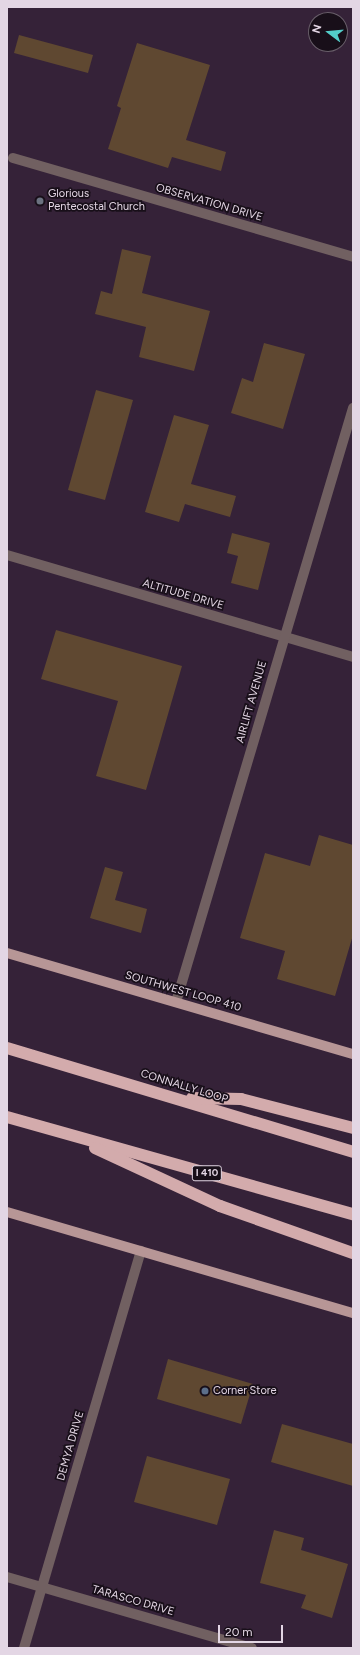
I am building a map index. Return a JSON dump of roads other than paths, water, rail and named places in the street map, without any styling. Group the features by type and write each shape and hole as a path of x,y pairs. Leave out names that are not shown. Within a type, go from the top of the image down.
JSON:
{"highway":[{"name":"CONNALLY LOOP","path":"7,1048 176,1097 353,1152"},
{"path":"176,1097 241,1099 353,1128"},
{"name":"I 410","path":"7,1117 353,1214"},
{"path":"61,1132 220,1206 353,1253"}],"main road":[{"name":"SOUTHWEST LOOP 410","path":"7,953 353,1054"},
{"path":"7,1212 353,1313"}],"street":[{"name":"OBSERVATION DRIVE","path":"13,158 353,257"},
{"name":"AIRLIFT AVENUE","path":"176,1002 353,408"},
{"name":"ALTITUDE DRIVE","path":"7,555 353,657"},
{"name":"DEMYA DRIVE","path":"24,1648 141,1251"},
{"name":"TARASCO DRIVE","path":"7,1576 252,1648"}],"place":[{"name":"Glorious Pentecostal Church","path":"40,201"},
{"name":"Corner Store","path":"205,1391"}]}
